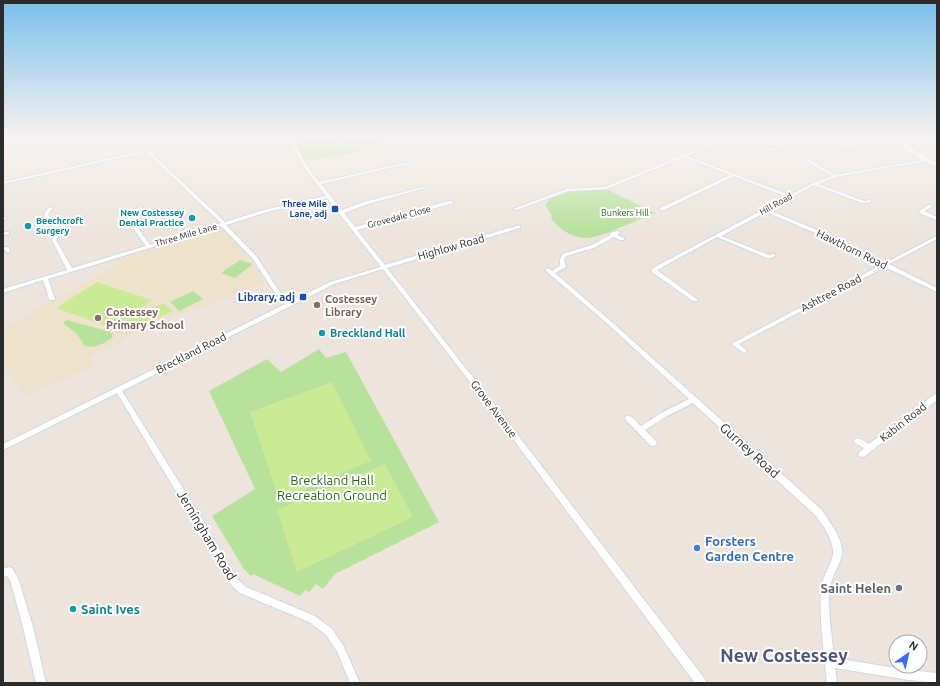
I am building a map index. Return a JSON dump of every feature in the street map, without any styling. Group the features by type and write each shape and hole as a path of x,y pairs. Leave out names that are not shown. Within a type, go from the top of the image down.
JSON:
{"street":[{"path":"3,183 64,169"},
{"path":"166,169 224,224 256,258 275,289 288,304"},
{"name":"Grove Avenue","path":"308,169 534,460 701,683"},
{"path":"319,183 381,169"},
{"path":"515,208 563,191 606,188 652,169"},
{"path":"718,169 789,196"},
{"path":"823,169 835,176"},
{"name":"Hill Road","path":"656,269 766,210 789,196 814,184 835,176 875,169"},
{"path":"662,209 733,175"},
{"path":"814,184 862,204 869,201"},
{"path":"341,212 366,203 423,188"},
{"name":"Three Mile Lane","path":"3,291 266,211 329,196"},
{"name":"Grovedale Close","path":"354,229 445,206 451,202"},
{"path":"931,206 921,211 937,219"},
{"path":"51,208 46,214 48,219 78,220"},
{"path":"141,208 126,213 129,216 126,224 134,226 148,246"},
{"name":"Hawthorn Road","path":"766,210 829,237 937,290"},
{"path":"70,270 54,240 58,232 72,220"},
{"name":"Highlow Road","path":"383,267 518,227"},
{"path":"612,234 618,232"},
{"path":"612,234 622,239"},
{"name":"Gurney Road","path":"612,234 594,246 564,255 562,260 564,268 550,271 819,513 831,530 838,553 826,586 824,616 832,683"},
{"path":"718,236 769,257 773,255"},
{"name":"Ashtree Road","path":"744,351 735,344 937,237"},
{"path":"653,264 656,269 691,299"},
{"name":"Breckland Road","path":"3,447 332,283 383,267"},
{"path":"44,278 52,299"},
{"name":"Jerningham Road","path":"118,390 198,520 234,582 243,590 312,619 329,632 340,648 355,683"},
{"name":"Kabin Road","path":"862,454 937,396"},
{"path":"640,430 665,414 694,399"},
{"path":"628,418 653,443"},
{"name":"Kabin Road","path":"858,441 869,448"},
{"path":"3,573 9,571 14,578 27,623 41,683"},
{"path":"830,662 902,674 937,678"}],"shaded area":[{"name":"Costessey Primary School","path":"216,229 224,230 236,242 252,260 265,284 127,336 121,343 90,357 96,366 23,396 3,363 3,328 118,264 115,260"}],"green space":[{"name":"Bunkers Hill","path":"584,190 609,190 654,213 599,236 583,238 575,236 568,233 551,219 552,216 545,205 552,197 562,193"},
{"path":"240,260 253,264 235,278 221,273"},
{"path":"97,282 152,300 112,328 56,308"},
{"path":"193,291 203,299 179,311 170,302"},
{"path":"164,303 173,311 134,329 126,320"},
{"path":"67,320 107,331 112,334 113,337 96,346 85,346 77,334 64,324"},
{"name":"Breckland Hall Recreation Ground","path":"319,349 326,358 346,352 439,522 335,574 323,589 316,584 309,592 305,590 300,596 253,574 251,576 244,569 212,516 255,489 209,391 267,359 281,372"},
{"path":"332,382 371,461 279,500 250,412"},
{"path":"385,464 413,517 297,572 277,510"}],"place":[{"name":"Three Mile Lane, adj","path":"335,209"},
{"name":"New Costessey Dental Practice","path":"192,218"},
{"name":"Beechcroft Surgery","path":"28,226"},
{"name":"Library, adj","path":"303,297"},
{"name":"Costessey Library","path":"317,305"},
{"name":"Costessey Primary School","path":"98,318"},
{"name":"Breckland Hall","path":"322,333"},
{"name":"Forsters Garden Centre","path":"697,548"},
{"name":"Saint Helen","path":"899,588"},
{"name":"Saint Ives","path":"73,609"}],"district":[{"name":"New Costessey","path":"784,656"}]}
